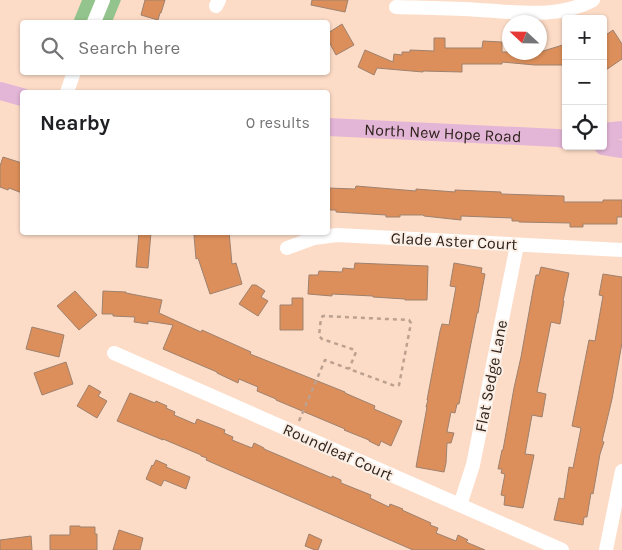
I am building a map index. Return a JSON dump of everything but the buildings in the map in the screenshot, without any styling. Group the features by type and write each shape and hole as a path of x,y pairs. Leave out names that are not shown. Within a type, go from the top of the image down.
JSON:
{"main road":[{"path":"0,91 20,96"},
{"name":"North New Hope Road","path":"330,127 562,138"},
{"path":"607,132 622,130"},
{"path":"607,147 622,149"}],"street":[{"path":"95,20 102,0"},
{"path":"396,7 482,10 526,14 573,9 593,0"},
{"path":"69,90 73,75"},
{"name":"Glade Aster Court","path":"287,248 314,238 337,235 622,250"},
{"name":"Flat Sedge Lane","path":"460,505 473,464 516,245"},
{"name":"Roundleaf Court","path":"114,354 562,550"},
{"path":"606,550 622,471"}],"path":[{"path":"298,423 325,360 349,369 395,386 399,385 411,323 409,320 323,316 321,318 319,336 322,339 356,352 349,369"}],"green space":[{"path":"82,0 121,0 113,20 74,20"}]}
